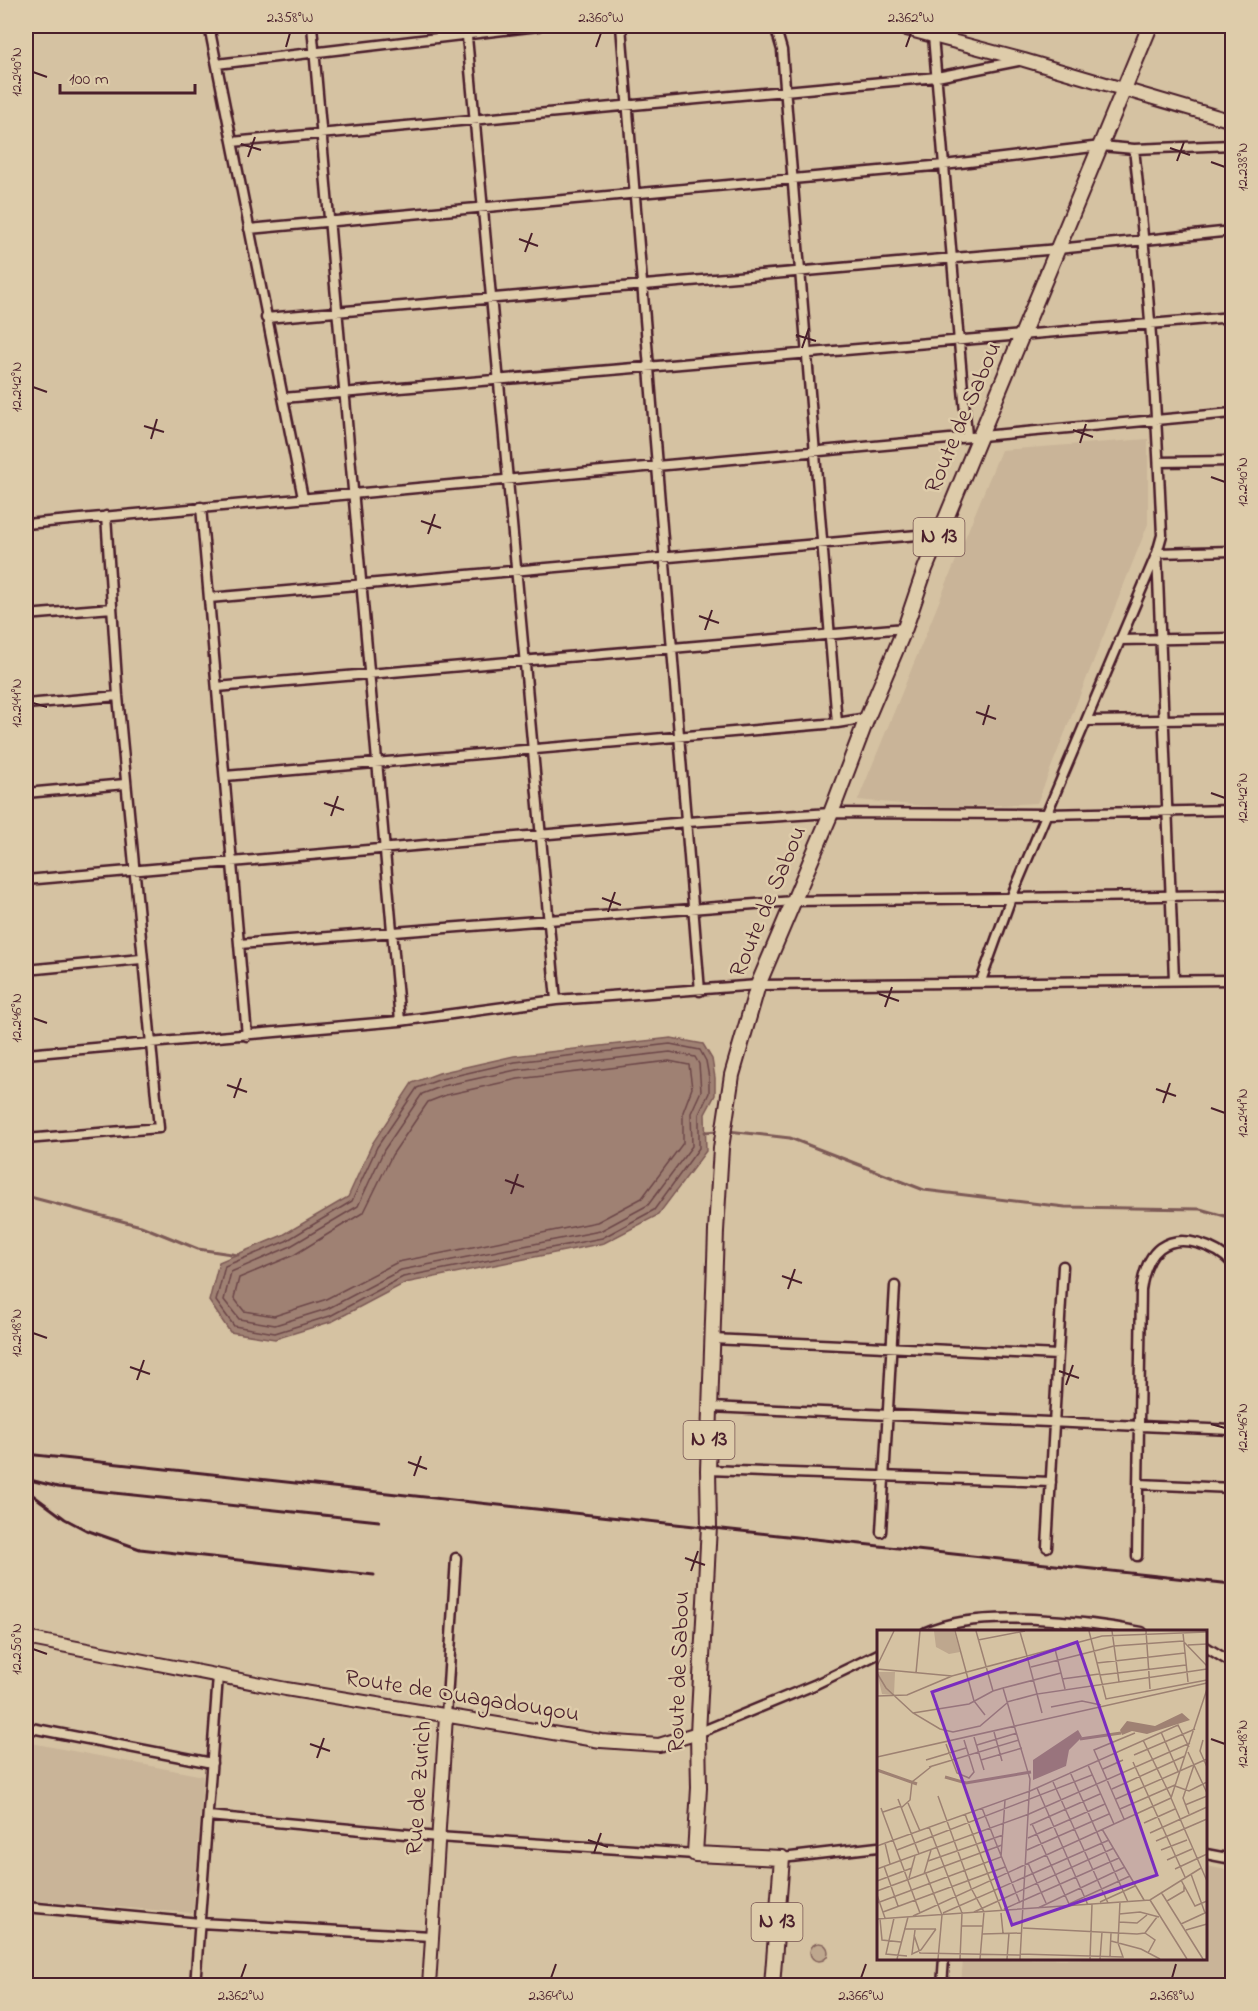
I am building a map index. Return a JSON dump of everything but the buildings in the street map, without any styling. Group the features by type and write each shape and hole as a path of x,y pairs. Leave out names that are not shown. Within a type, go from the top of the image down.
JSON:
{"main road":[{"name":"Route de Sabou","path":"695,1854 699,1788 698,1733 709,1526 708,1470 712,1339 721,1148 738,1046 758,985 831,813 867,718 905,628 974,436 1022,335 1150,26"},
{"path":"695,1854 782,1858"},
{"name":"N 13","path":"772,1986 782,1858"}],"street":[{"path":"209,26 303,498"},
{"path":"312,26 400,1021"},
{"path":"217,64 466,30 538,26"},
{"path":"621,26 700,991"},
{"path":"776,26 782,50 837,723"},
{"path":"895,26 1024,60 1233,121"},
{"path":"466,30 556,1000"},
{"path":"933,36 959,340 974,436"},
{"path":"232,142 937,76 1024,60"},
{"path":"249,229 944,165 1101,146 1134,149 1233,145"},
{"path":"981,981 1011,898 1157,553 1162,535 1145,240 1134,149"},
{"path":"266,318 800,270 952,259 1233,231"},
{"path":"283,398 1233,317"},
{"path":"26,524 1233,413"},
{"path":"1159,462 1233,460"},
{"path":"201,507 247,1036"},
{"path":"26,1139 159,1128 125,784 106,516"},
{"path":"209,598 940,533"},
{"path":"1157,553 1233,551"},
{"path":"1157,553 1174,979"},
{"path":"26,615 112,608"},
{"path":"217,687 369,672 905,628"},
{"path":"1119,640 1233,638"},
{"path":"26,704 118,696"},
{"path":"225,776 837,723 867,718"},
{"path":"1086,720 1233,719"},
{"path":"26,793 125,784"},
{"path":"26,880 232,860 687,822 831,813 1047,814 1233,810"},
{"path":"239,944 793,901 1233,895"},
{"path":"26,970 141,959"},
{"path":"26,1054 400,1021 556,1000 758,985 1233,980"},
{"path":"1137,1556 1141,1290 1150,1261 1160,1248 1172,1244 1194,1243 1212,1246 1233,1263"},
{"path":"1047,1546 1063,1266"},
{"path":"881,1532 895,1286"},
{"path":"712,1339 1058,1355"},
{"path":"710,1407 1233,1430"},
{"path":"708,1470 1051,1482"},
{"path":"1138,1485 1233,1488"},
{"name":"Rue de Zurich","path":"429,1986 456,1558"},
{"path":"933,1630 976,1618 1099,1624 1131,1630"},
{"name":"Route de Ouagadougou","path":"26,1638 218,1676 446,1716 640,1745 676,1742 814,1685 877,1655"},
{"path":"1207,1648 1233,1663"},
{"path":"195,1986 218,1676"},
{"path":"26,1727 212,1763"},
{"path":"208,1816 438,1837 695,1854"},
{"path":"782,1858 877,1848"},
{"path":"1207,1854 1233,1859"},
{"path":"26,1907 200,1923 432,1936"},
{"path":"942,1986 944,1960"}],"shaded area":[{"path":"1148,439 1148,524 1037,803 945,808 858,800 1001,450"},
{"path":"26,1742 203,1776 193,1913 26,1900"},
{"path":"1207,1866 1232,1871 1232,1985 961,1985 963,1960 1207,1960"},
{"path":"815,1943 823,1943 828,1948 826,1959 815,1961 810,1956 810,1948"}],"water":[{"path":"671,1038 703,1044 712,1059 715,1095 705,1114 706,1151 658,1215 604,1243 405,1283 333,1321 275,1339 230,1332 209,1301 219,1262 283,1235 348,1197 372,1144 412,1083 439,1073 514,1056"}],"waterway":[{"path":"705,1132 718,1131"},
{"path":"728,1131 790,1138 924,1190 1065,1207 1200,1209 1232,1218"},
{"path":"26,1196 141,1226 198,1249 238,1255"}],"railway":[{"path":"26,1454 1232,1584"},
{"path":"26,1479 58,1487 379,1521"},
{"path":"26,1490 65,1519 86,1530 140,1549 374,1575"}]}
